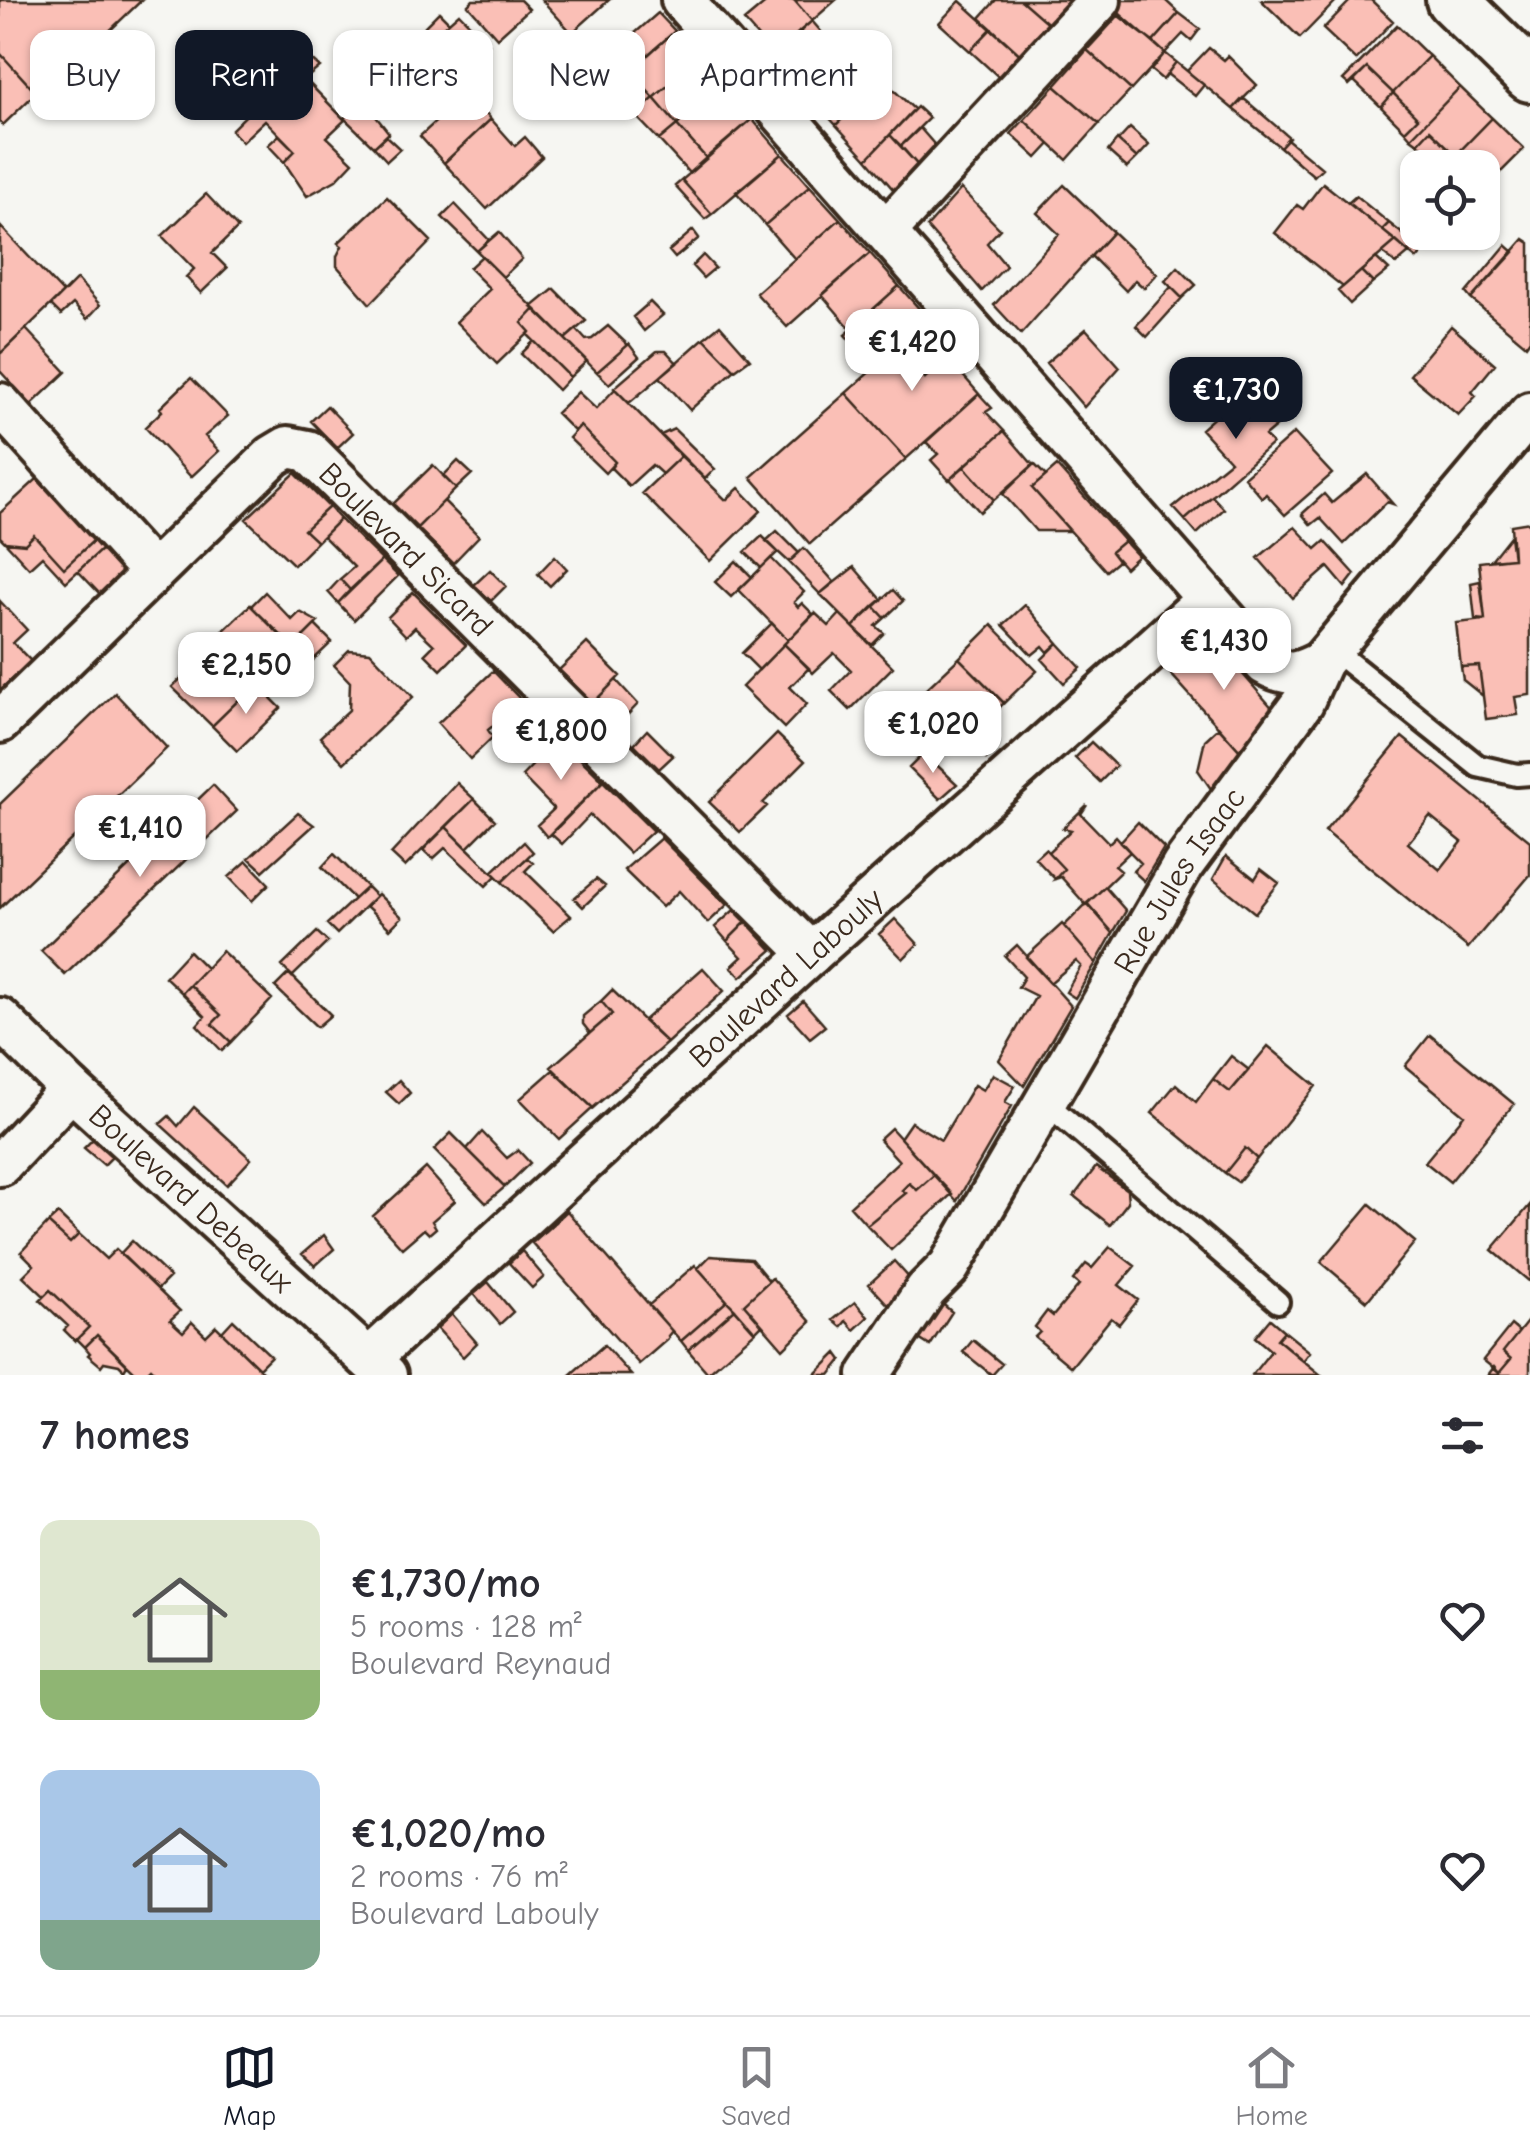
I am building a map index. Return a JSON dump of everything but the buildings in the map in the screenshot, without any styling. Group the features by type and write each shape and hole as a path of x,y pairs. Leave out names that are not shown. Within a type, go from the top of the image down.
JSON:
{"street":[{"path":"682,0 1265,664 1285,675 1299,673 1327,656"},
{"path":"886,231 1100,0"},
{"path":"1452,0 1530,76"},
{"path":"0,404 153,573 0,722"},
{"name":"Rue Jules Isaac","path":"869,1375 926,1290 949,1267 1183,864 1303,702 1327,656 1530,413"},
{"name":"Boulevard Sicard","path":"153,573 273,456 288,447 308,451 811,954"},
{"name":"Boulevard Labouly","path":"377,1367 811,954 1208,598"},
{"name":"Boulevard Debeaux","path":"0,1019 377,1367"},
{"path":"0,1165 71,1088"}],"lane":[{"path":"1327,656 1478,766 1530,774"},
{"path":"1045,1102 1278,1302"}]}
